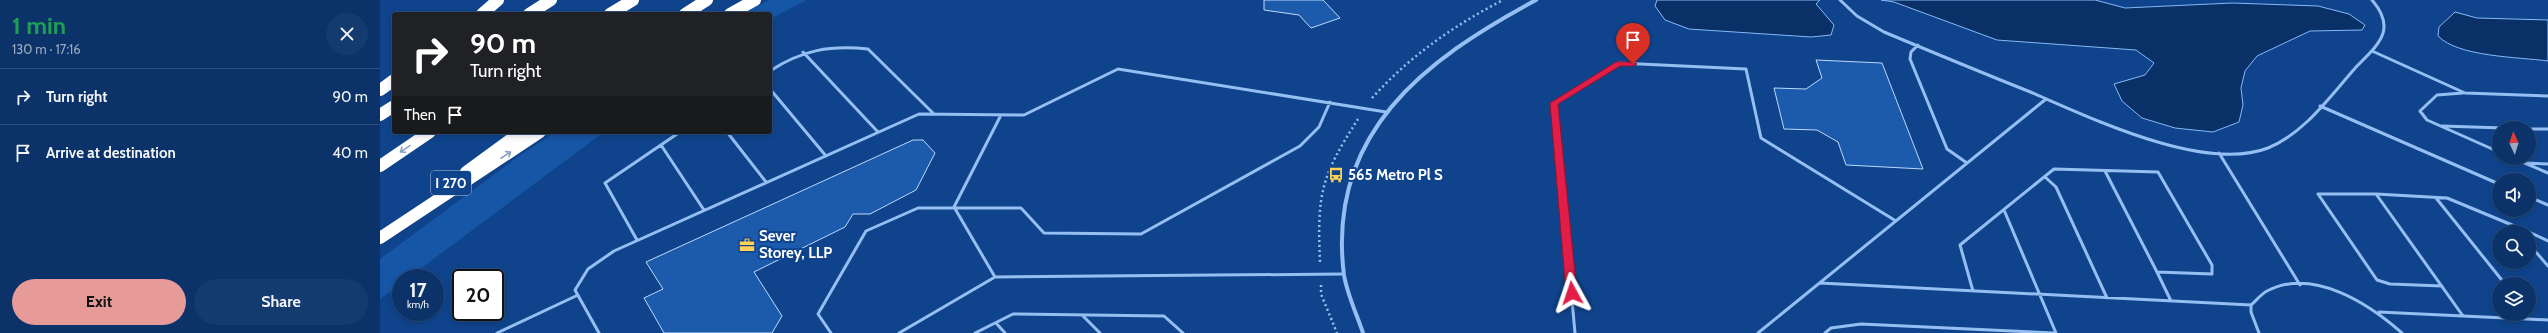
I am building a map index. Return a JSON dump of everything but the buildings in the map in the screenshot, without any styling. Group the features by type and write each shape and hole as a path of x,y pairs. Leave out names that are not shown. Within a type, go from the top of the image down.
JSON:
{"highway":[{"path":"484,12 498,0"},
{"path":"532,12 551,0"},
{"path":"613,12 633,0"},
{"path":"688,12 707,0"},
{"path":"734,12 755,0"},
{"path":"380,90 392,81"},
{"path":"380,115 392,107"},
{"path":"380,166 427,134"},
{"name":"I 270","path":"380,233 518,134"},
{"path":"380,238 537,134"}],"street":[{"path":"1363,333 1343,274 1340,233 1344,196 1351,175 1368,139 1386,112 1416,78 1471,35 1536,0"}],"lane":[{"path":"1840,0 1871,25 2145,139 2189,150 2219,153 2252,152 2279,143 2294,134 2382,40 2386,29 2383,15 2372,0"},
{"path":"1918,45 1911,52 1910,59 1947,149 1968,163"},
{"path":"772,70 803,52 829,47 868,49 934,114"},
{"path":"2372,51 2465,93"},
{"path":"803,52 878,132"},
{"path":"1575,333 1554,103 1619,63 1746,69 1761,138 1896,221"},
{"path":"599,333 575,290 588,269 614,251 919,114 1024,114 1118,69 1386,112"},
{"path":"772,91 826,156"},
{"path":"2492,149 2427,120 2420,111 2437,95 2465,93 2548,96"},
{"path":"1758,333 2046,99"},
{"path":"831,333 818,314 866,231 918,208 954,207 1021,208 1044,232 1141,234 1300,146 1319,127 1330,102"},
{"path":"2320,106 2492,181"},
{"path":"954,207 1001,115"},
{"path":"2440,126 2492,128"},
{"path":"2536,129 2548,129"},
{"path":"637,240 606,183 677,134"},
{"path":"729,134 766,182"},
{"path":"661,145 704,210"},
{"path":"2219,153 2300,285"},
{"path":"2536,163 2548,164"},
{"path":"2530,165 2548,173"},
{"path":"1973,291 1960,245 2054,169 2158,172 2212,265 2212,274 2157,272"},
{"path":"2105,171 2171,302"},
{"path":"2045,177 2056,187 2107,298"},
{"path":"2442,286 2390,284 2377,280 2318,194 2376,194 2447,198 2512,225"},
{"path":"2376,194 2463,316"},
{"path":"2436,198 2499,277"},
{"path":"2536,200 2548,205"},
{"path":"954,207 995,277"},
{"path":"1825,333 1831,328 1861,324 2055,333 2004,210"},
{"path":"2536,235 2548,241"},
{"path":"2536,252 2548,266"},
{"path":"902,333 995,277 1343,274"},
{"path":"1820,283 2251,305 2269,289 2288,284 2300,285 2337,292 2377,312 2402,333"},
{"path":"497,333 578,295"},
{"path":"2251,305 2251,312 2259,333"},
{"path":"2377,312 2492,317"},
{"path":"975,333 1013,314 1164,316 1183,333"},
{"path":"1082,315 1100,333"},
{"path":"2536,319 2548,320"},
{"path":"996,322 1006,333"}],"shaded area":[{"path":"769,0 807,0 772,18 772,12 747,12"},
{"path":"1657,0 1820,0 1816,4 1834,25 1831,35 1811,37 1689,29 1665,20 1655,6"},
{"path":"1881,0 2095,0 2125,8 2232,3 2318,6 2349,14 2365,25 2362,30 2310,31 2257,56 2245,71 2241,88 2243,105 2239,122 2213,132 2175,128 2142,118 2122,101 2114,84 2145,75 2154,63 2136,50 1997,40 1894,2"},
{"path":"2455,12 2477,18 2548,20 2548,61 2490,55 2474,52 2447,43 2438,36 2439,27"},
{"path":"553,134 601,134 420,269 392,269 392,290 380,299 380,259 519,156"}],"place":[{"name":"565 Metro Pl S","path":"1336,175"},
{"name":"Sever Storey, LLP","path":"747,245"}],"route":[{"path":"1572,293 1554,103 1619,63 1633,64"}]}
